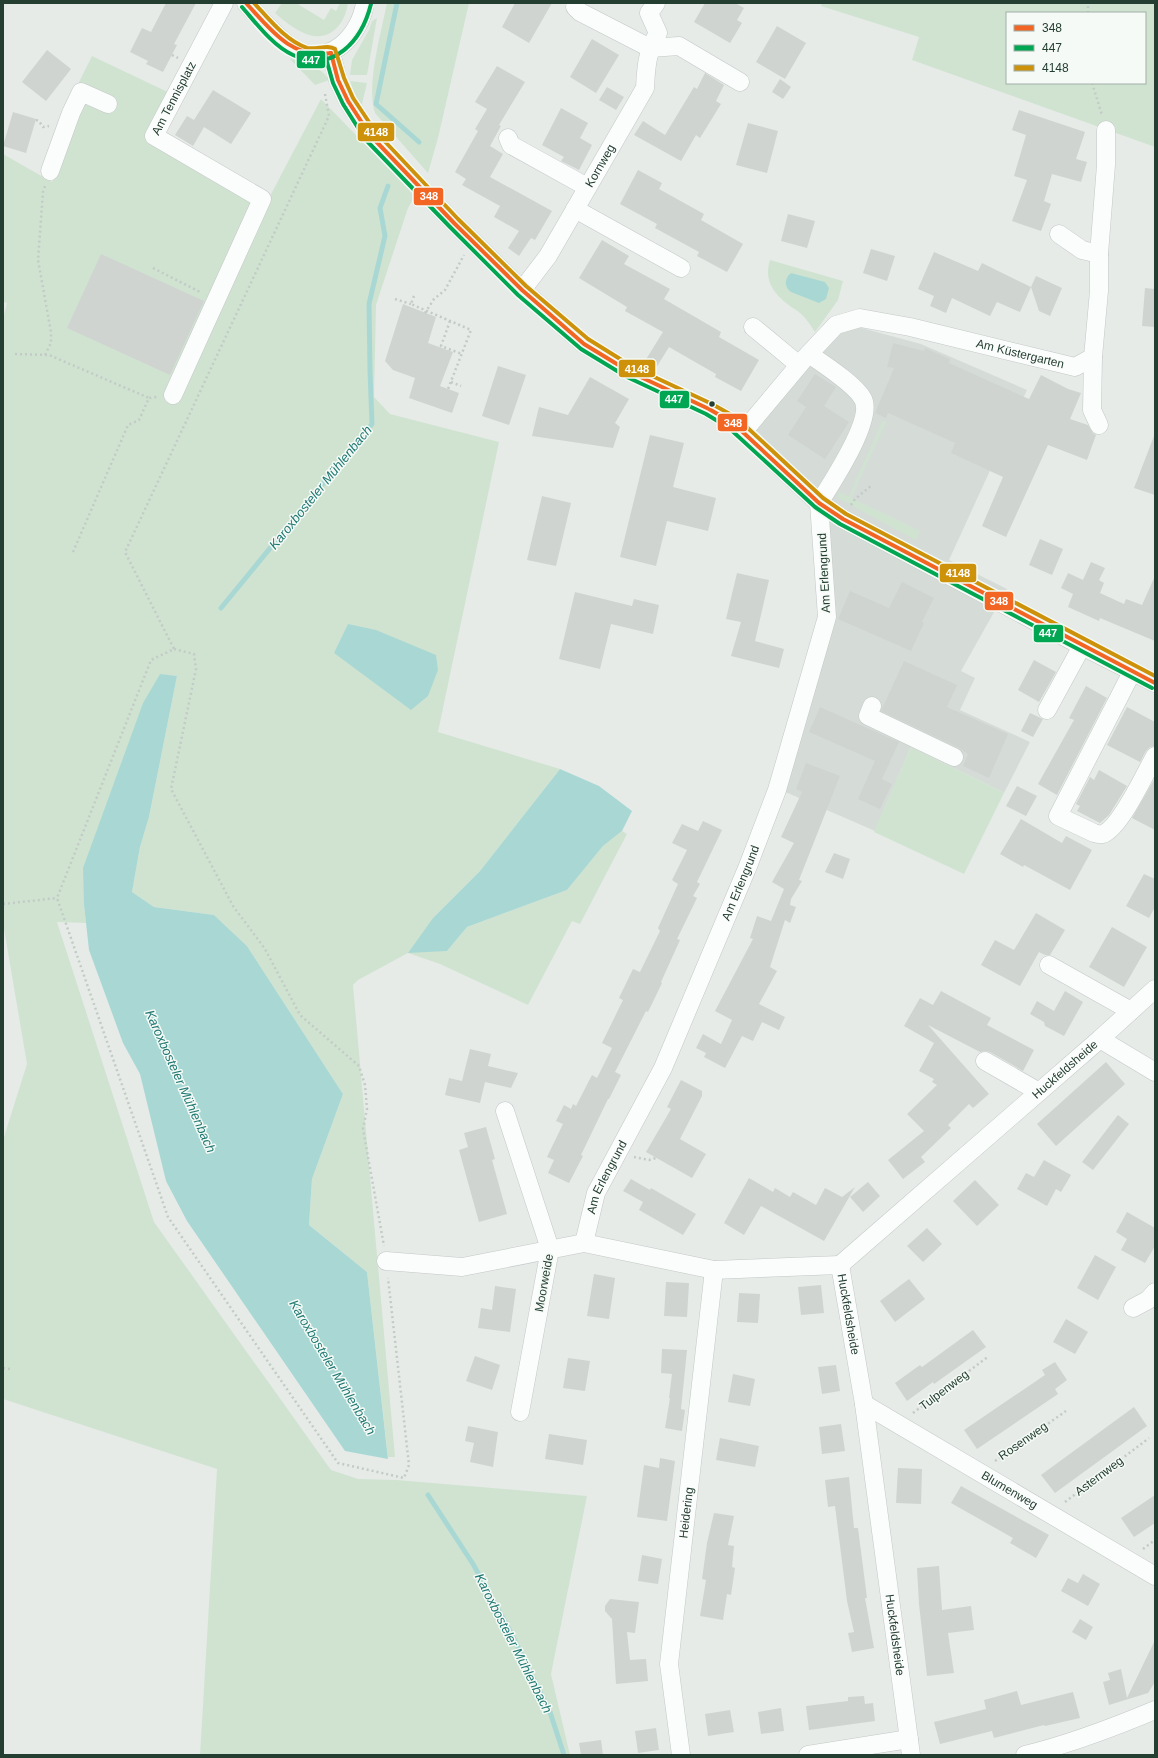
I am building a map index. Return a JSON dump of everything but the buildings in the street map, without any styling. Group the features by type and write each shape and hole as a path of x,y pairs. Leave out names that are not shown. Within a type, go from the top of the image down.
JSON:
{"street":[{"name":"Am Tennisplatz","path":"217,300 262,199 154,136 224,3"},
{"path":"246,3 269,27 295,50 314,55 331,53 348,41 360,20 365,3"},
{"path":"654,40 649,13 656,3"},
{"path":"575,7 580,12 654,40 680,46 740,82"},
{"name":"Kornweg","path":"522,290 548,256 645,88 646,69 654,40"},
{"path":"331,53 338,80 354,112 370,135 472,241 522,290 584,344 630,372 709,409 733,423 819,503 843,519 1082,646 1155,683"},
{"path":"50,170 71,113 81,92 108,104"},
{"path":"1099,425 1092,410 1093,357 1099,291 1099,254 1106,165 1106,130"},
{"path":"508,138 511,145 587,187"},
{"path":"575,209 681,268"},
{"path":"1059,234 1082,250 1099,254"},
{"path":"173,395 217,300"},
{"name":"Am Küstergarten","path":"743,432 804,359 836,325 860,318 910,327 1075,368 1093,357"},
{"path":"753,327 855,389 864,399 866,413 858,433 837,474 819,503"},
{"name":"Am Erlengrund","path":"584,1242 596,1193 663,1068 748,866 777,790 826,617 819,503"},
{"path":"1047,710 1082,646"},
{"path":"1132,672 1058,816 1094,834 1100,834 1108,831 1121,817 1155,756"},
{"path":"872,706 868,716 954,757"},
{"path":"1049,965 1131,1011"},
{"name":"Huckfeldsheide","path":"910,1747 864,1404 840,1265 1100,1039 1155,989"},
{"path":"1100,1039 1155,1072"},
{"path":"985,1061 1039,1092"},
{"name":"Moorweide","path":"505,1111 550,1248 520,1412"},
{"path":"386,1261 462,1267 584,1242 714,1270 840,1265"},
{"name":"Heidering","path":"681,1755 670,1664 714,1270"},
{"path":"1133,1308 1148,1300 1155,1292"},
{"name":"Blumenweg","path":"864,1404 1155,1576"},
{"path":"1025,1755 1068,1744 1110,1729 1155,1710"},
{"path":"808,1755 910,1747"}],"path":[{"path":"174,650 125,552 329,116 324,95 338,80"},
{"path":"1092,84 1106,130"},
{"path":"45,355 50,343 51,332 38,260 44,192 50,170"},
{"path":"425,312 434,299 445,290 472,241"},
{"path":"153,268 217,300"},
{"path":"411,304 414,296"},
{"path":"395,299 411,304 425,312 471,330 448,389"},
{"path":"450,321 440,347 462,354"},
{"path":"15,354 49,355 149,398 173,395"},
{"path":"451,382 461,386"},
{"path":"73,552 128,425 139,420 149,398"},
{"path":"843,519 855,499 872,485"},
{"path":"174,650 194,654 196,669 171,789 233,906 265,948 300,1015 358,1066 365,1085 367,1109 363,1129 386,1261 409,1465 404,1478 338,1463 168,1217 57,898 151,660 174,650"},
{"path":"3,904 57,898"},
{"path":"618,1153 649,1160 656,1158"},
{"name":"Tulpenweg","path":"898,1424 989,1356"},
{"path":"3,1368 10,1369"},
{"name":"Rosenweg","path":"979,1472 1066,1411"},
{"name":"Asternweg","path":"1050,1514 1149,1438"}],"shaded area":[{"path":"858,327 921,344 1027,390 949,560 1007,589 961,671 975,678 960,710 1030,742 1004,793 911,747 875,831 783,791 833,617 824,501 753,427 839,330"}],"green space":[{"path":"282,3 296,3 324,20 331,8 336,11 340,3 348,3 344,18 335,30 329,34 315,36 297,30 275,13"},
{"path":"387,3 469,3 438,138 428,173 375,113 372,88 373,74"},
{"path":"822,3 1155,3 1155,147 912,60 919,37 821,6"},
{"path":"377,18 367,75 350,75 352,60 369,30 372,21"},
{"path":"92,56 174,95 154,134 224,174 270,196 321,99 415,196 408,208 376,305 374,397 390,414 499,442 438,732 560,769 480,871 433,918 447,951 467,927 567,890 603,846 622,831 627,834 580,924 572,921 528,1005 440,964 408,953 358,980 353,985 395,1457 388,1457 367,1272 309,1225 312,1179 343,1094 247,946 214,915 154,907 132,892 140,847 149,817 177,676 160,675 84,905 86,923 57,922 154,1222 331,1470 358,1479 397,1480 587,1496 551,1674 570,1755 200,1755 217,1469 3,1399 3,1140 27,1064 3,923 3,319 7,303 3,302 3,154 52,182 78,109 67,106"},
{"path":"290,59 312,65 321,71 329,80 315,85"},
{"path":"350,81 367,83 362,104 365,113 356,98"},
{"path":"770,260 843,281 838,300 815,332 802,314 778,296 774,290 768,276"},
{"path":"883,420 886,422 851,498 920,531 916,540 837,497 839,492 849,497"},
{"path":"911,747 1004,793 964,874 874,832"}],"water":[{"path":"791,273 825,282 829,288 826,299 819,303 791,292 787,288 786,280"},
{"path":"348,624 376,630 436,655 438,670 428,696 411,710 334,653"},
{"path":"160,674 177,676 149,817 140,847 132,892 154,907 214,915 247,946 343,1094 312,1179 309,1225 367,1272 388,1459 345,1451 187,1221 166,1181 140,1074 123,1043 89,950 84,905 83,868 143,703"},
{"path":"560,769 599,786 632,811 622,831 603,846 567,890 467,927 447,951 408,953 433,918 480,871"}],"waterway":[{"name":"Karoxbosteler Mühlenbach","path":"397,3 376,104 419,142"},
{"name":"Karoxbosteler Mühlenbach","path":"221,608 372,424 369,304 385,236 380,208 388,186"},
{"name":"Karoxbosteler Mühlenbach","path":"428,1495 473,1564 510,1631 550,1712 564,1755"}],"transit line":[{"name":"348","path":"246,3 273,32 293,47 305,52 317,54 331,53"},
{"name":"4148","path":"254,3 278,29 299,45 307,48 329,47 335,49 344,78 353,98 375,131 458,219 526,286 588,339 633,367 712,404 737,418 823,498 846,514 1155,676"},
{"name":"447","path":"242,7 265,34 286,51 308,60 321,60 333,57 344,50 353,41 361,30 371,4"},
{"name":"348","path":"331,53 338,80 348,101 370,135 454,223 522,290 584,344 630,372 709,409 733,423 819,503 843,519 1155,683"},
{"name":"447","path":"325,55 333,83 343,104 365,139 518,295 581,349 627,377 706,414 729,428 815,507 840,524 1152,688"}]}
